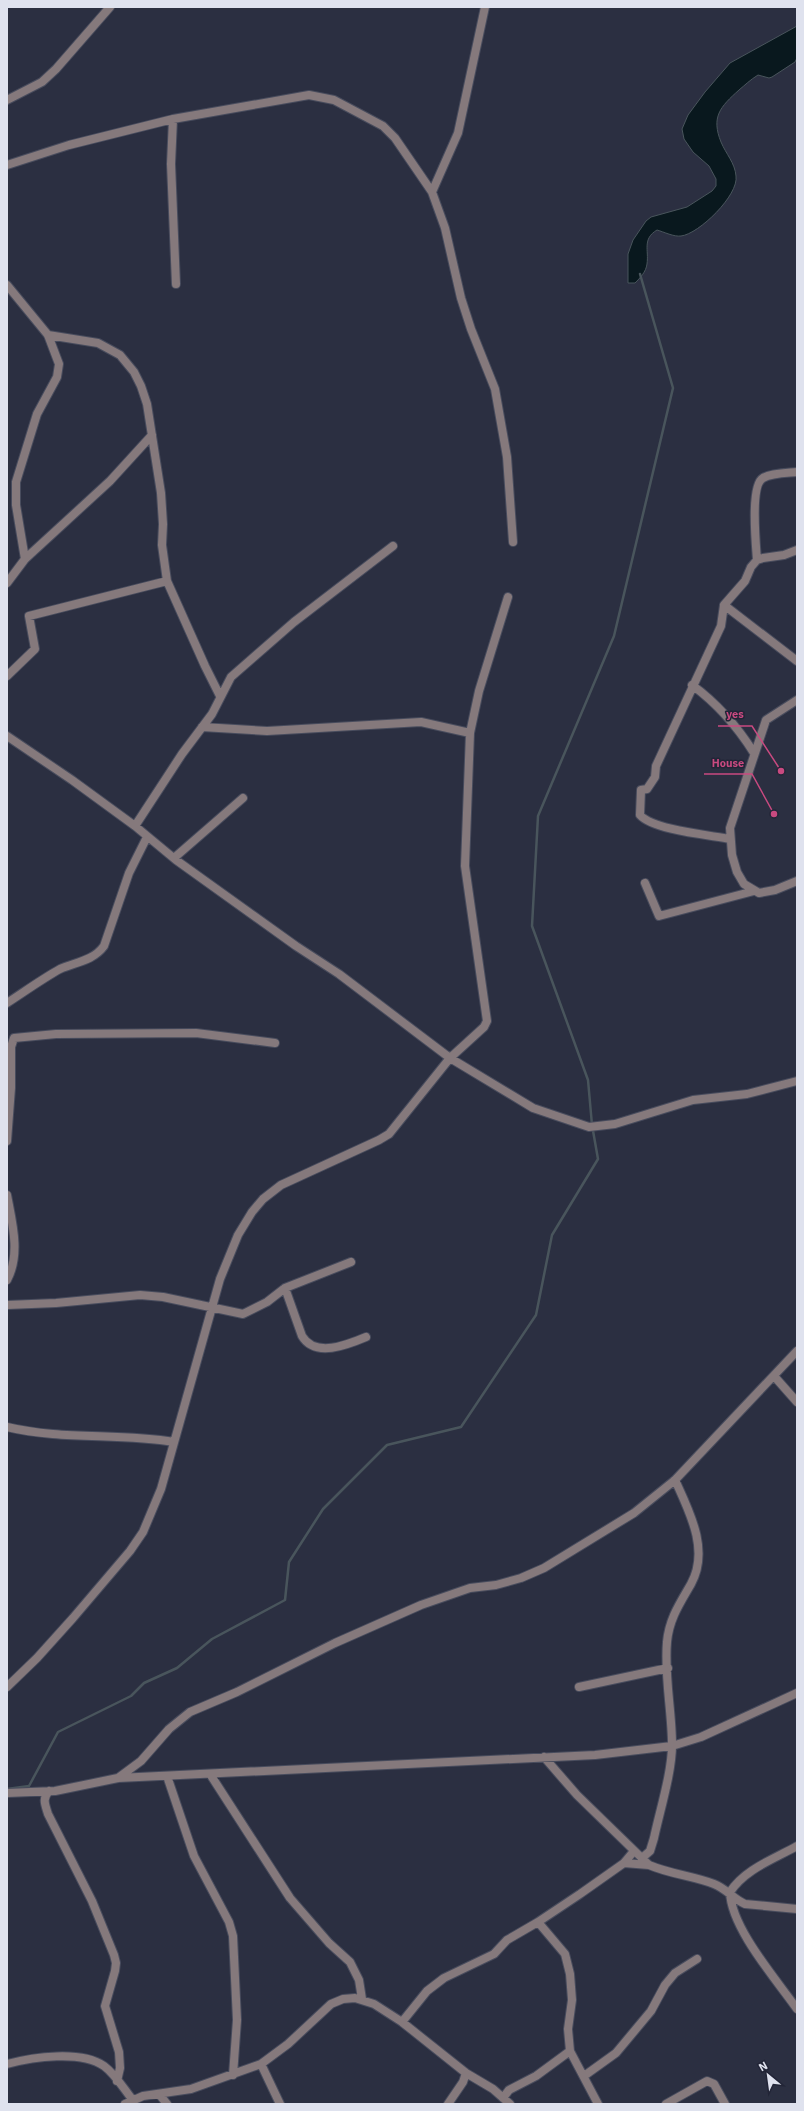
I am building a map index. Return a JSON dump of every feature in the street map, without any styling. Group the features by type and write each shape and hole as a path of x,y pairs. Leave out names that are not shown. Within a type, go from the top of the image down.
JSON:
{"street":[{"path":"7,100 42,82 52,73 110,7"},
{"path":"432,192 458,133 485,7"},
{"path":"7,164 69,145 173,119 309,95 334,100 383,126 395,138 432,192 445,228 455,276 469,323 495,390 507,457 513,542"},
{"path":"173,119 171,164 176,284"},
{"path":"7,285 48,335 59,364 57,377 37,414 16,482 16,505 25,559"},
{"path":"48,335 98,343 120,355 134,372 141,386 147,404 161,493 163,524 162,545 167,581 220,696"},
{"path":"7,583 25,559 110,480 152,435"},
{"path":"758,560 754,510 759,482 765,477 797,472"},
{"path":"135,826 182,754 202,727 231,677 294,622 393,546"},
{"path":"730,839 691,833 651,822 640,814 641,790 648,788 655,777 656,766 692,685 721,626 724,606 745,581 751,567 758,560 784,555 797,550"},
{"path":"7,676 35,649 29,616 167,581"},
{"path":"7,1687 37,1658 130,1551 143,1532 157,1501 220,1279 238,1235 263,1199 281,1185 389,1134 450,1058 484,1027 487,1021 466,866 470,733 479,691 508,597"},
{"path":"724,606 797,661"},
{"path":"692,685 710,698 725,713 754,753"},
{"path":"754,891 744,884 737,872 732,855 730,828 766,720 797,700"},
{"path":"202,727 267,730 421,722 470,733"},
{"path":"7,736 135,826 174,858 296,946 339,974 450,1058 533,1108 589,1127 615,1124 693,1100 747,1094 797,1081"},
{"path":"174,858 243,798"},
{"path":"7,1003 60,970 91,958 99,952 104,946 129,873 147,837"},
{"path":"645,883 659,916 754,891 767,892 797,881"},
{"path":"7,1141 12,1088 11,1047 14,1038 56,1034 196,1033 275,1043"},
{"path":"7,1195 14,1232 14,1246 7,1280"},
{"path":"7,1305 56,1303 140,1295 212,1307 243,1314 253,1310 285,1288 351,1262"},
{"path":"285,1288 302,1336 306,1343 321,1348 345,1346 366,1337"},
{"path":"118,1778 141,1761 169,1729 190,1712 237,1692 250,1684 335,1642 427,1603 470,1588 503,1584 544,1568 634,1513 675,1480 740,1409 797,1351"},
{"path":"774,1376 797,1402"},
{"path":"7,1427 54,1433 153,1438 174,1442"},
{"path":"642,1858 650,1851 654,1838 672,1746 667,1642 672,1616 692,1583 698,1565 698,1545 694,1527 675,1480"},
{"path":"579,1687 668,1668"},
{"path":"7,1793 49,1791 118,1778 595,1755 672,1746 701,1737 797,1694"},
{"path":"544,1757 577,1795 614,1829 649,1865 661,1871 714,1884 730,1892 739,1901 745,1904 797,1909"},
{"path":"210,1774 290,1898 329,1943 350,1962 359,1980 362,1999"},
{"path":"167,1776 194,1856 229,1922 233,1936 237,2020 233,2075"},
{"path":"49,1791 44,1797 48,1814 92,1901 116,1963 105,2006 118,2052 120,2068 117,2081"},
{"path":"797,1846 748,1873 737,1881 730,1892 734,1916 745,1936 797,2009"},
{"path":"402,2022 427,1992 444,1978 494,1954 507,1940 538,1922 624,1863 634,1851"},
{"path":"624,1863 649,1865"},
{"path":"538,1922 565,1954 570,1974 572,2000 568,2029 570,2051 598,2104"},
{"path":"584,2076 616,2053 651,2011 665,1985 675,1973 696,1959"},
{"path":"7,2064 48,2057 76,2057 99,2063 106,2067 117,2081 129,2102 159,2094 191,2089 260,2064 288,2044 331,2004 343,1999 362,1999 374,2004 402,2022 466,2073 493,2089 510,2104"},
{"path":"503,2098 509,2090 536,2076 570,2051"},
{"path":"260,2064 280,2104"},
{"path":"448,2104 463,2082 466,2073"},
{"path":"666,2104 707,2081 714,2084 725,2104"},
{"path":"159,2094 167,2104"}],"shaded area":[{"path":"797,26 797,58 795,62 772,77 769,78 758,75 755,77 732,96 722,107 719,113 717,119 718,133 734,167 736,176 735,184 725,203 707,221 689,234 678,236 657,230 652,233 649,237 647,245 647,264 645,270 635,283 628,283 628,254 633,240 646,221 651,217 687,207 712,191 716,186 716,179 709,166 693,152 684,139 682,129 688,115 705,92 730,63"}],"waterway":[{"path":"7,1789 29,1786 58,1732 131,1696 144,1683 177,1668 212,1639 285,1600 289,1562 323,1509 387,1445 461,1427 536,1315 552,1235 598,1159 592,1125 588,1080 532,926 538,816 614,636 673,388 640,274"}],"place":[{"name":"yes","path":"781,771"},
{"name":"House","path":"774,814"}]}
